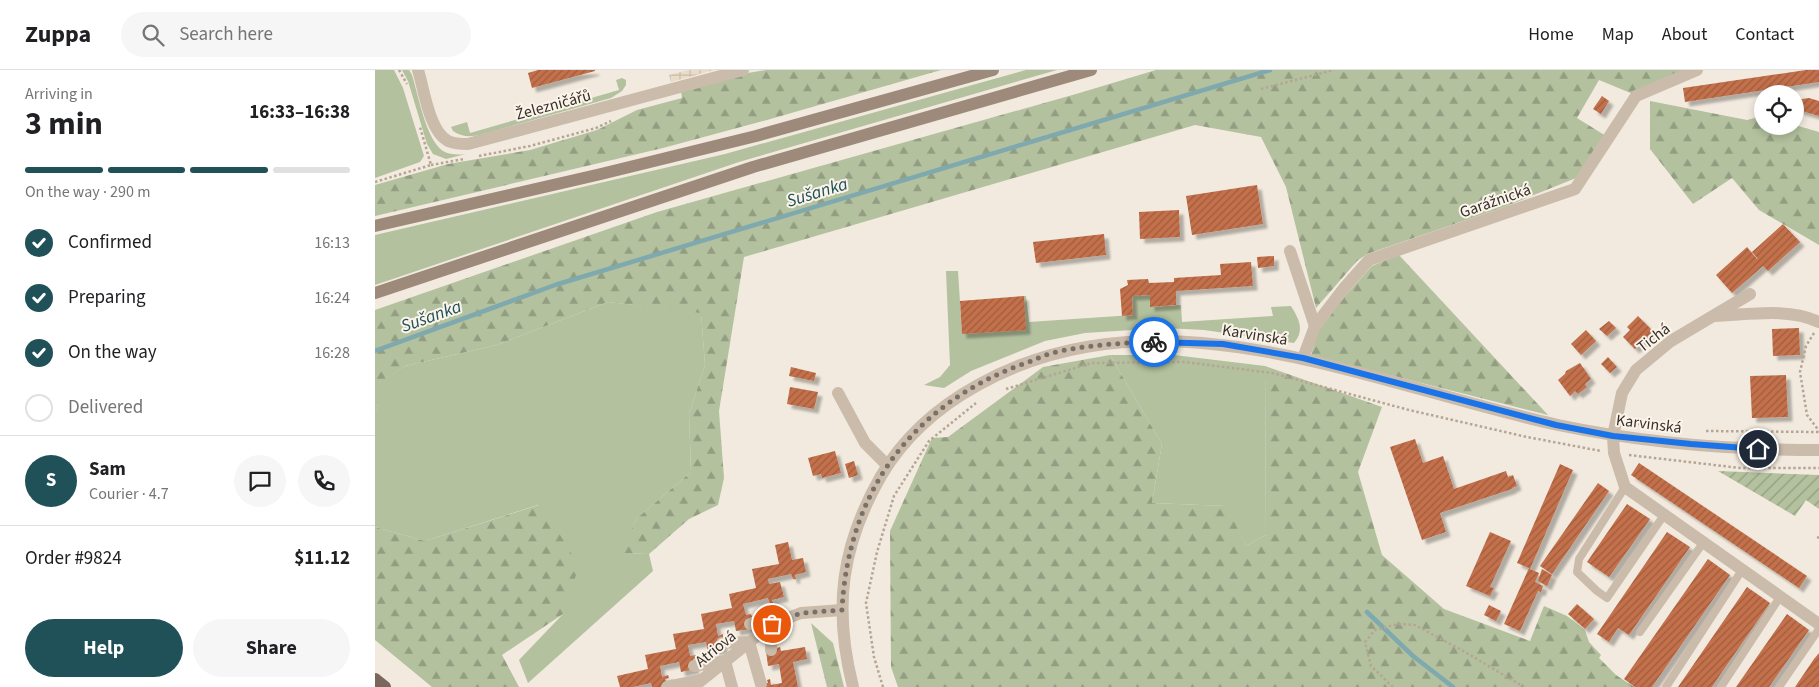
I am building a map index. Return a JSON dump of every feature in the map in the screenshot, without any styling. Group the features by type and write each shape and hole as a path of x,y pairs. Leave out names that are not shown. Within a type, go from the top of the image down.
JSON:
{"main road":[{"path":"375,226 756,136 993,70"},
{"path":"375,293 753,167 1091,70"},
{"path":"375,679 385,687"}],"street":[{"name":"Železničářů","path":"418,70 435,126 441,136 458,144 467,144 743,70"},
{"name":"Garážnická","path":"1303,358 1315,326 1369,260 1575,189 1636,96 1697,70"},
{"path":"1290,251 1315,326"},
{"name":"Tichá","path":"1625,488 1613,453 1613,436 1622,393 1636,370 1671,341 1750,294"},
{"path":"1712,317 1790,314 1811,318 1817,326"},
{"name":"Karvinská","path":"853,687 846,660 842,610 843,580 849,549 866,502 887,465 921,425 959,395 998,374 1052,354 1107,344 1166,342 1223,344 1303,358 1556,425 1613,436 1774,450 1819,450"},
{"path":"838,393 865,443 887,465"},
{"path":"1625,488 1819,624"},
{"name":"Atriová","path":"700,684 725,661 772,624 801,613 842,610"},
{"path":"749,624 772,624 771,650"},
{"path":"722,643 749,642 761,684"},
{"path":"694,666 725,661 732,687"},
{"path":"667,687 700,684"}],"lane":[{"path":"1625,488 1579,559 1577,572 1607,598 1664,515"},
{"path":"1640,632 1703,543"},
{"path":"1665,687 1742,570"},
{"path":"1721,687 1780,597"},
{"path":"1779,687 1819,628"}],"path":[{"path":"399,70 409,92"},
{"path":"1261,89 1334,70"},
{"path":"375,182 431,165 417,120"},
{"path":"1817,326 1806,346 1800,372 1807,415 1819,432"},
{"path":"1003,390 1091,363 1185,362 1272,373 1409,410 1527,437 1613,453 1740,468 1819,468"},
{"path":"883,687 874,657 866,603 877,552 895,496 929,441 979,401"},
{"path":"1635,423 1681,429"},
{"path":"1699,431 1819,432"},
{"path":"1393,687 1371,666 1365,642 1375,630 1398,624 1415,625 1524,687"}],"green space":[{"path":"375,70 394,70 403,88 424,156 420,162 375,178"},
{"path":"402,70 409,70 412,75 427,127 437,145 448,153 466,154 446,159 433,154 427,144 408,81"},
{"path":"766,70 941,70 663,148 375,216 375,185 448,164 530,150 597,130 637,110 682,98 681,92 742,74"},
{"path":"1026,70 1057,70 739,162 375,285 375,235 725,154"},
{"path":"1156,70 1688,70 1633,94 1599,80 1577,118 1606,136 1576,178 1507,206 1367,254 1357,261 1316,308 1286,187 1261,137 1195,125 744,257 719,411 724,478 718,505 689,519 649,554 621,553 636,519 691,472 689,414 705,365 701,313 608,302 497,345 405,366 380,382 377,409 375,411 375,310 657,212"},
{"path":"622,78 626,80 626,85 622,91 611,98 480,135 463,135 453,131 451,127 467,122 470,133 619,90 616,80"},
{"path":"1650,101 1747,120 1754,118 1754,135 1804,135 1804,128 1819,132 1819,245 1759,210 1732,178 1693,204 1650,149"},
{"path":"1399,255 1548,415 1311,355 1318,332 1338,304 1372,266"},
{"path":"946,271 958,271 962,333 1024,296 1026,296 1029,322 1133,315 1132,296 1150,295 1151,307 1181,305 1182,322 1273,316 1271,307 1291,306 1300,324 1300,329 1294,343 1204,330 1164,328 1085,333 1045,341 971,371 944,388 924,385 940,377 950,365"},
{"path":"608,302 701,312 705,365 689,414 691,472 636,519 622,553 649,554 653,571 528,683 519,660 563,614 538,505 425,541 375,527 375,411 377,409 379,382 405,366 497,345"},
{"path":"1110,355 1174,355 1265,366 1266,535 1246,546 1226,506 1152,503 1162,444"},
{"path":"1110,355 1162,444 1152,503 1227,506 1246,546 1266,535 1265,366 1382,407 1358,472 1382,555 1444,609 1530,641 1544,606 1567,616 1585,630 1589,642 1601,655 1599,658 1616,675 1634,687 898,687 891,667 890,531 932,438 948,437 1043,367"},
{"path":"1718,471 1819,475 1819,509 1806,500 1795,516"},
{"path":"539,505 554,525 579,566 563,614 502,655 519,687 432,687 375,640 375,527 425,541"},
{"path":"811,623 833,643 844,687 827,687"}],"shaded area":[{"path":"688,70 714,70 671,82 669,75"}],"building":[{"path":"538,70 595,71 532,88 528,73"},
{"path":"1806,70 1819,70 1819,82 1799,85 1754,85 1754,92 1685,102 1683,88"},
{"path":"1602,96 1609,101 1601,114 1593,109"},
{"path":"1804,99 1819,101 1819,116 1804,112"},
{"path":"1257,185 1263,224 1192,235 1186,196"},
{"path":"1179,210 1180,237 1140,239 1139,212"},
{"path":"1783,224 1800,242 1768,271 1763,266 1732,293 1716,275 1747,247 1758,259 1752,252"},
{"path":"1104,234 1106,255 1036,263 1033,242"},
{"path":"1274,256 1274,266 1258,268 1257,257"},
{"path":"1251,262 1253,286 1176,291 1176,305 1150,307 1150,295 1132,296 1133,315 1122,316 1120,289 1128,285 1127,280 1148,279 1149,283 1174,282 1174,278 1221,275 1220,264"},
{"path":"1024,296 1026,330 962,334 960,301"},
{"path":"1638,316 1653,331 1635,349 1623,337 1630,330 1627,327"},
{"path":"1609,321 1616,328 1607,336 1599,329"},
{"path":"1799,328 1800,355 1773,356 1772,329"},
{"path":"1586,330 1596,341 1581,355 1571,344"},
{"path":"1608,357 1617,367 1610,373 1601,364"},
{"path":"1580,363 1591,379 1585,384 1587,387 1578,394 1575,391 1570,396 1558,380 1566,371"},
{"path":"791,367 816,373 814,381 789,376"},
{"path":"1786,375 1788,417 1752,418 1750,376"},
{"path":"790,387 818,392 814,409 787,404"},
{"path":"1415,439 1423,463 1443,456 1454,489 1506,471 1508,477 1513,475 1517,486 1440,513 1446,532 1422,540 1390,447"},
{"path":"835,451 841,473 822,478 821,474 813,476 808,458"},
{"path":"854,461 858,475 849,478 845,464"},
{"path":"1639,463 1807,576 1799,588 1631,475"},
{"path":"1560,464 1573,470 1530,569 1539,573 1535,582 1543,586 1541,592 1538,591 1520,631 1504,624 1529,568 1517,563"},
{"path":"1598,483 1609,491 1552,574 1540,566"},
{"path":"1627,504 1650,519 1609,577 1587,562"},
{"path":"1490,532 1511,541 1490,587 1494,588 1490,596 1466,586"},
{"path":"1667,532 1690,547 1629,635 1618,628 1609,642 1597,634"},
{"path":"788,542 792,560 803,558 806,572 795,575 796,579 793,579 791,574 768,579 769,584 780,582 784,597 772,600 773,603 770,604 768,598 743,604 746,615 751,614 752,617 749,618 750,629 736,631 734,621 716,624 718,636 723,634 723,649 708,652 706,642 688,645 690,656 696,655 696,658 693,659 695,669 681,672 679,662 660,666 662,677 668,675 669,678 665,679 667,687 652,687 651,683 633,687 620,687 617,676 648,669 645,655 676,649 673,634 704,629 701,614 732,608 729,594 756,588 752,569 779,564 775,545"},
{"path":"1708,559 1730,575 1652,687 1635,687 1624,679"},
{"path":"1542,569 1552,575 1547,586 1538,581"},
{"path":"1747,587 1770,603 1712,687 1678,687"},
{"path":"1577,604 1594,619 1585,629 1568,614"},
{"path":"1489,605 1501,611 1496,621 1484,615"},
{"path":"1787,614 1809,630 1769,687 1736,687"},
{"path":"780,647 781,651 805,647 807,659 793,662 798,687 757,687 757,684 768,683 767,680 770,679 771,685 782,683 779,664 768,666 766,651"},
{"path":"1819,653 1819,687 1795,687 1814,659"}],"waterway":[{"name":"Sušanka","path":"375,351 555,285 1270,70"},
{"path":"1367,612 1413,656 1453,687"}],"way so far":[{"path":"772,624 801,613 842,610 843,580 849,549 866,502 890,461 921,425 959,395 998,374 1052,354 1107,344 1154,342"}],"route":[{"path":"1154,342 1223,344 1303,358 1556,425 1613,436 1758,449"}]}
